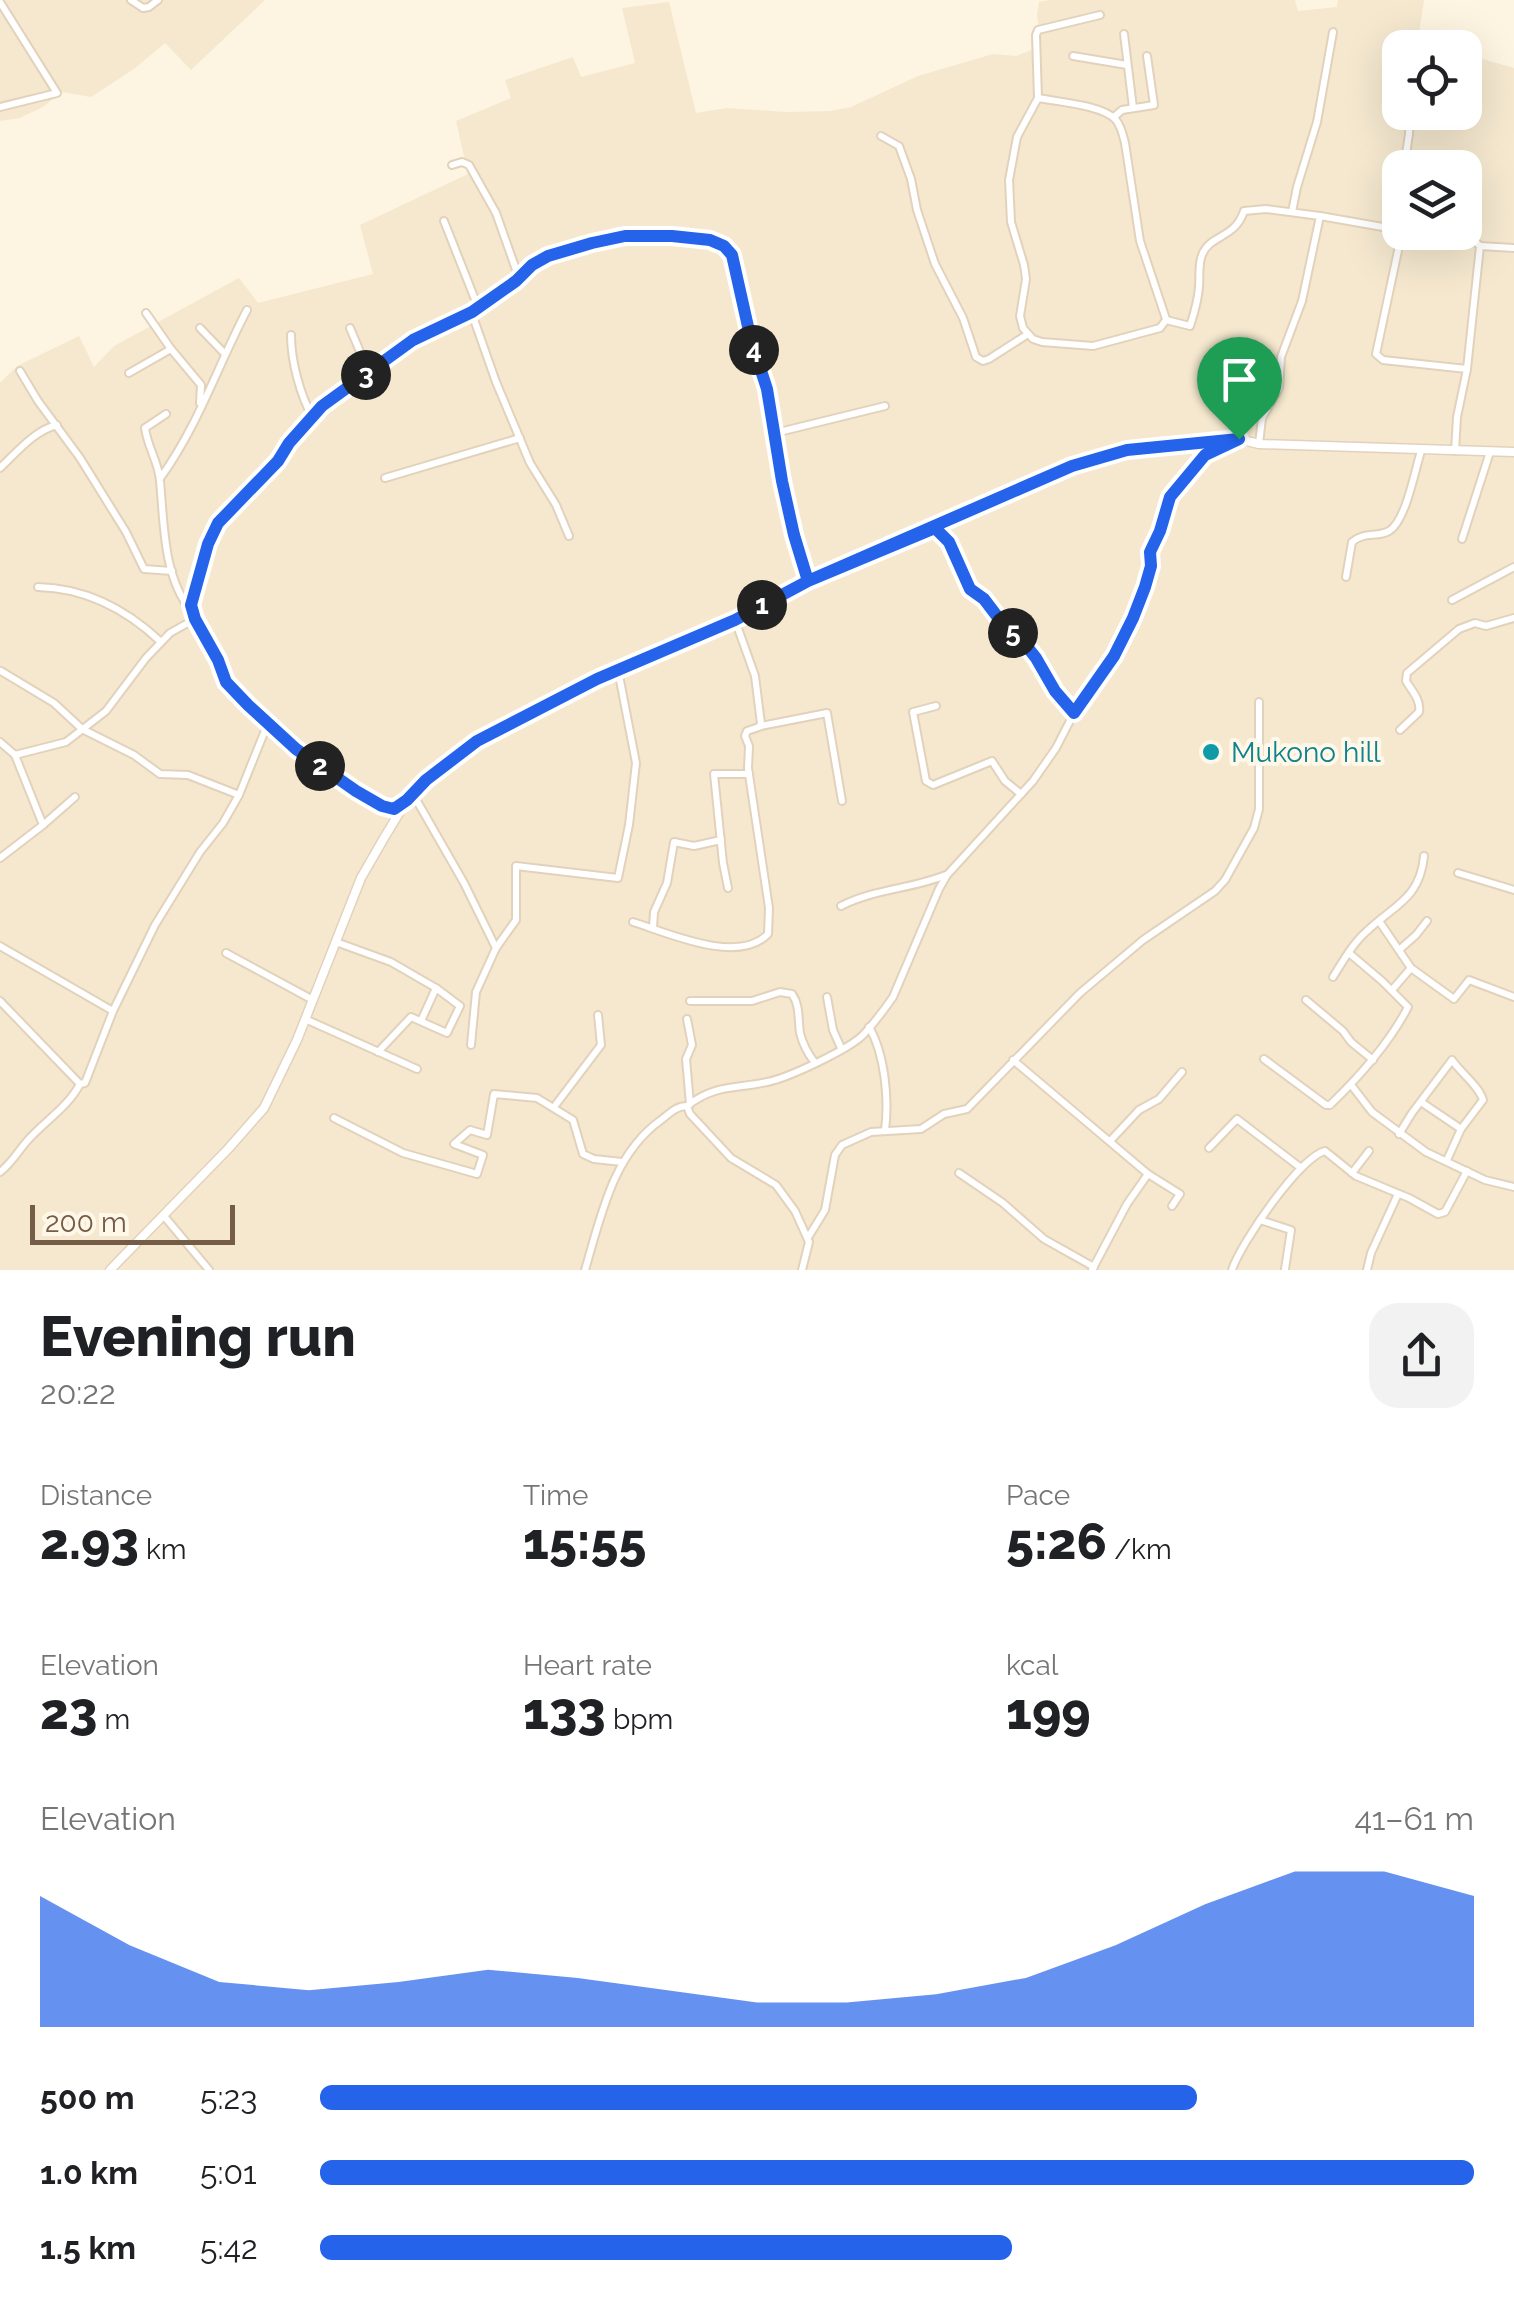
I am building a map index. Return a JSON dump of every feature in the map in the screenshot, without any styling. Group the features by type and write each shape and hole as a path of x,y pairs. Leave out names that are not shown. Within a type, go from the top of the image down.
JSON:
{"street":[{"path":"131,0 142,8 149,8 158,0"},
{"path":"0,2 56,92 0,107"},
{"path":"1100,15 1038,30 1038,98 1017,137 1008,180 1011,222 1026,279 1020,316 1028,334 1042,342 1093,346 1160,328 1166,320"},
{"path":"1292,212 1317,122 1333,32"},
{"path":"1124,34 1132,108"},
{"path":"1073,56 1128,65"},
{"path":"1114,117 1122,110 1154,106 1147,56"},
{"path":"1038,98 1086,106 1114,117 1125,143 1140,241 1166,320"},
{"path":"880,136 900,146 935,264 976,357 986,360 1028,334"},
{"path":"452,165 469,165 496,214 519,278"},
{"path":"1166,320 1190,326 1200,284 1201,256 1210,243 1232,232 1244,211 1266,209 1382,226"},
{"path":"1259,444 1262,418 1279,388 1281,357 1302,301 1320,216"},
{"path":"444,221 496,382 530,463 556,505 569,536"},
{"path":"194,616 191,605 218,523 278,461 322,406 413,340 475,309 548,256 625,236 710,240 732,255 767,389 794,535 808,581"},
{"path":"1482,246 1514,248"},
{"path":"1397,250 1376,354 1383,360 1467,369"},
{"path":"1455,452 1480,250"},
{"path":"160,478 187,439 247,310"},
{"path":"146,314 201,385 200,409"},
{"path":"200,328 224,353"},
{"path":"350,328 368,373"},
{"path":"291,335 298,374 314,418"},
{"path":"129,373 171,349"},
{"path":"20,371 126,532 144,569 172,572"},
{"path":"201,385 212,382"},
{"path":"775,433 885,406"},
{"path":"166,414 144,428 160,478 172,572 178,593 218,660 226,682 296,749 348,786 394,809 477,741 618,670 735,620 808,581 1072,466 1127,450 1239,439 1259,444 1514,452"},
{"path":"0,468 35,436 58,425"},
{"path":"385,478 520,438"},
{"path":"585,1270 622,1162 647,1130 677,1107 724,1087 789,1076 862,1036 884,1012 938,888 1056,748 1074,713 1114,656 1145,587 1150,552 1170,497 1205,455 1239,439"},
{"path":"1346,576 1352,542 1366,534 1387,532 1396,524 1421,451"},
{"path":"1462,539 1490,452"},
{"path":"935,528 949,542 970,589 1021,639 1074,713"},
{"path":"1452,600 1514,567"},
{"path":"38,587 68,590 101,601 124,612 161,642"},
{"path":"14,755 66,742 106,710 146,658 170,633 194,616"},
{"path":"1400,730 1420,708 1405,678 1407,672 1459,629 1514,618"},
{"path":"735,620 755,676 760,726"},
{"path":"472,1045 476,992 496,948 516,920 516,866 618,878 636,763 618,670"},
{"path":"2,671 54,703 82,729 134,755 160,774 188,775 239,795"},
{"path":"802,1270 809,1235 825,1210 838,1150 865,1133 921,1129 949,1112 967,1109 1092,982 1143,940 1215,892 1225,880 1254,828 1259,808 1259,702"},
{"path":"936,706 913,712 926,781 933,785 992,761 1005,781 1021,794"},
{"path":"632,922 710,946 734,948 768,936 769,908 745,734 748,731 827,713 842,801"},
{"path":"0,1172 85,1083 113,1011 156,925 239,795 268,723"},
{"path":"0,742 14,755 43,825"},
{"path":"728,888 714,774 750,774"},
{"path":"0,858 75,797"},
{"path":"110,1270 264,1108 306,1019 361,878 410,797"},
{"path":"410,797 464,883 496,948"},
{"path":"653,928 654,912 667,884 674,842 694,846 722,840"},
{"path":"1333,976 1366,931 1409,897 1422,871 1424,856"},
{"path":"1458,873 1514,890"},
{"path":"840,906 876,892 920,886 948,875"},
{"path":"1379,921 1411,968 1454,1000 1470,980 1514,997"},
{"path":"1400,950 1427,921"},
{"path":"336,942 391,962 460,1006 447,1033 411,1017 378,1052"},
{"path":"0,946 113,1011"},
{"path":"226,953 312,1000"},
{"path":"1264,1060 1326,1106 1352,1086 1373,1060 1407,1009 1392,990 1349,953"},
{"path":"1392,990 1411,968"},
{"path":"421,1021 436,988"},
{"path":"690,1001 752,1001 780,992 792,994 797,1000 800,1034 815,1063"},
{"path":"827,996 832,1030 841,1048"},
{"path":"1306,1000 1373,1060"},
{"path":"0,1001 80,1084"},
{"path":"554,1107 600,1045 598,1015"},
{"path":"306,1019 417,1069"},
{"path":"687,1019 692,1045 686,1060 690,1114 731,1158 776,1186 801,1221 809,1242"},
{"path":"868,1027 878,1042 884,1064 884,1130"},
{"path":"1013,1060 1148,1174 1180,1194 1172,1206"},
{"path":"1399,1134 1452,1060 1483,1096 1482,1104 1461,1129 1447,1160"},
{"path":"1111,1140 1140,1110 1160,1098 1182,1072"},
{"path":"1352,1086 1372,1112 1426,1152 1484,1180 1514,1188"},
{"path":"334,1118 403,1154 477,1174 483,1155 454,1144 470,1130 487,1135 494,1094 537,1098 572,1120 582,1154 594,1160 622,1162"},
{"path":"1420,1102 1461,1129"},
{"path":"1208,1148 1238,1119 1302,1168"},
{"path":"1232,1270 1260,1220 1318,1152 1330,1154 1352,1173 1442,1214 1467,1171"},
{"path":"1352,1173 1369,1152"},
{"path":"959,1173 1003,1203 1044,1239 1093,1269 1127,1204 1148,1174"},
{"path":"1366,1270 1398,1194"},
{"path":"164,1216 209,1270"},
{"path":"1260,1220 1292,1230 1285,1268"}],"shaded area":[{"path":"0,0 265,0 191,70 165,43 91,97 62,92 20,118 0,121"},
{"path":"1050,0 1295,0 1298,11 1337,7 1338,0 1424,0 1420,30 1382,30 1382,130 1482,130 1482,59 1514,68 1514,1270 0,1270 0,383 17,366 79,336 94,367 114,346 239,278 258,303 373,274 360,225 468,174 456,121 511,98 505,80 573,57 581,77 635,63 622,8 669,2 696,113 727,108 786,112 851,107 918,76 993,54 1016,56 1034,49 1040,41 1039,2"}],"place":[{"name":"Mukono hill","path":"1211,752"}],"route":[{"path":"1239,439 1127,450 1072,466 808,581 735,620 597,679 477,741 394,809 348,786 296,749 248,705 226,682 192,612 208,544 218,523 278,461 322,406 413,340 472,312 548,256 625,236 710,240 732,255 751,340 767,389 782,481 808,581 935,528 949,542 970,589 1021,639 1074,713 1114,656 1133,618 1151,566 1150,552 1170,497 1205,455 1239,439"}]}
